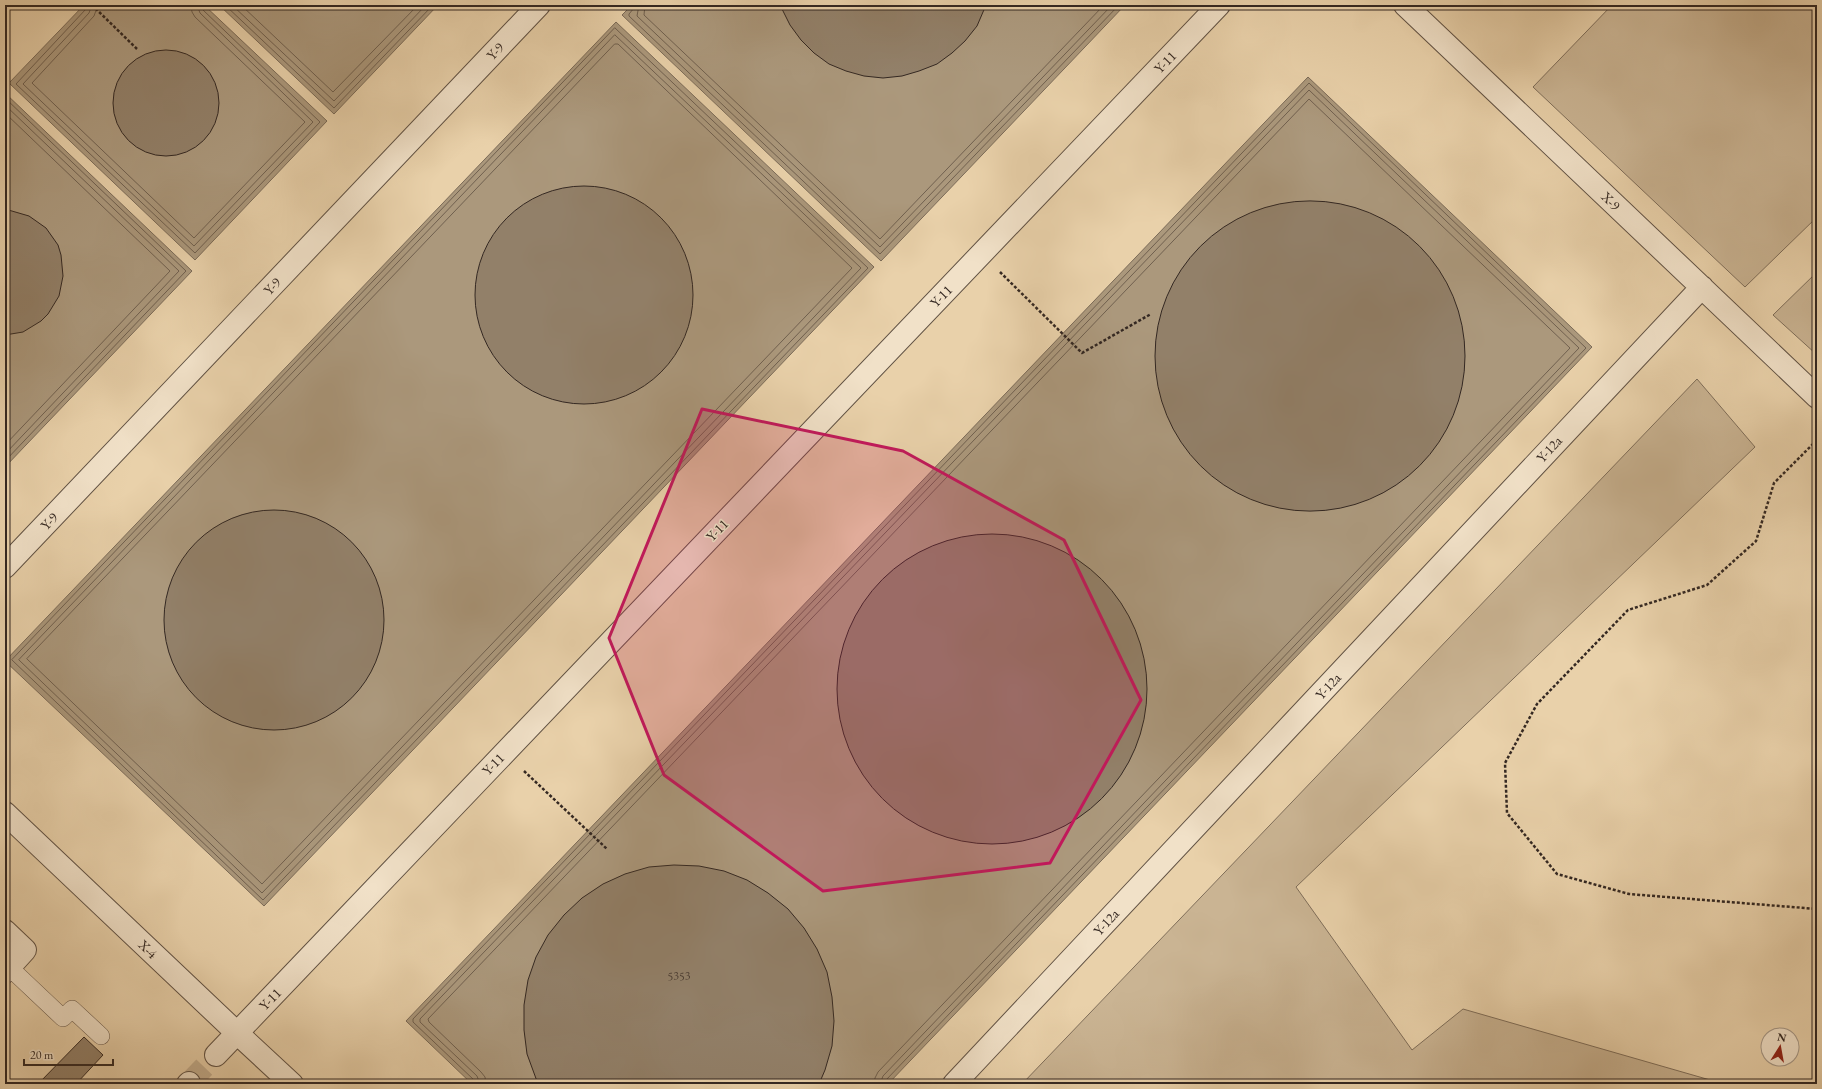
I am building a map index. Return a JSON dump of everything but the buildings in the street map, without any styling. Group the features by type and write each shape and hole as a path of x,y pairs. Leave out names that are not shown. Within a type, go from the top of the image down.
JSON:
{"street":[{"name":"Y-9","path":"5,567 539,5"},
{"name":"Y-11","path":"216,1055 1219,5"},
{"name":"X-9","path":"1405,5 1817,396"},
{"name":"Y-12a","path":"954,1084 1702,287"},
{"name":"X-4","path":"5,813 236,1033 292,1084"},
{"path":"5,931 25,950 7,969"}],"lane":[{"path":"7,969 63,1018 72,1008 101,1036"}],"path":[{"path":"92,5 138,49"},
{"path":"981,254 1082,353 1151,314"},
{"path":"1817,440 1774,483 1756,541 1707,586 1628,610 1578,659 1537,704 1505,763 1507,813 1557,874 1629,894 1817,910"},
{"path":"505,753 607,848"}],"highlighted area":[{"path":"702,409 903,451 1064,540 1141,700 1050,863 823,891 664,775 609,638"}],"shaded area":[{"path":"1612,5 1817,5 1817,217 1745,287 1533,87"},
{"path":"1817,272 1817,353 1816,354 1773,315"},
{"path":"1697,379 1755,447 1296,887 1412,1050 1463,1009 1724,1084 1022,1084"}],"water":[{"path":"84,5 204,5 327,121 195,260 9,83"},
{"path":"219,5 438,5 334,114"},
{"path":"632,5 1125,5 881,261 622,15"},
{"path":"616,22 874,267 264,906 5,661"},
{"path":"1308,77 1592,347 888,1084 472,1084 406,1021"},
{"path":"5,93 192,271 5,467"}],"tunnel":[{"path":"189,1083 216,1055"}]}
